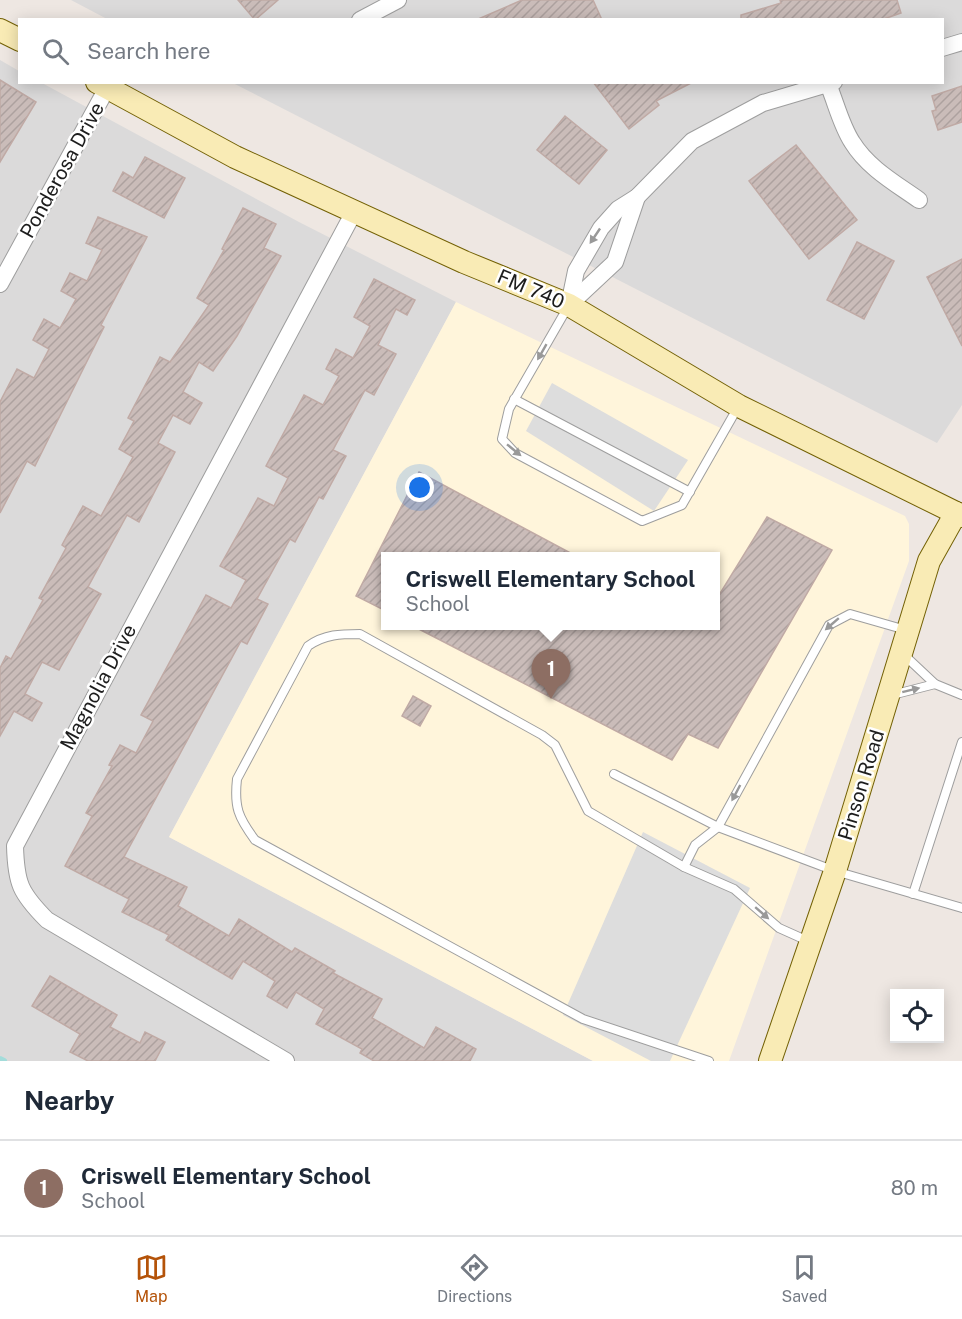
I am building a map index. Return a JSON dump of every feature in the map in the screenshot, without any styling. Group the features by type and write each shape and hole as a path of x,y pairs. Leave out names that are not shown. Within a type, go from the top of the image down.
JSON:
{"main road":[{"path":"0,30 18,39"},
{"name":"FM 740","path":"102,85 235,157 464,261 569,305 739,406 959,514"},
{"name":"Pinson Road","path":"770,1061 835,871 929,561 959,514"}],"street":[{"path":"364,18 398,0"},
{"path":"944,47 962,42"},
{"path":"569,305 576,271 586,251 618,209 637,196 692,141 763,103 828,84"},
{"path":"831,84 850,139 861,156 877,171 920,200"},
{"name":"Ponderosa Drive","path":"0,284 102,85"},
{"path":"569,305 615,262 637,196"},
{"name":"Magnolia Drive","path":"286,1061 47,920 25,898 16,871 15,846 355,210"}],"lane":[{"path":"569,305 508,410 502,439 515,453 642,521 682,505 739,406"},
{"path":"514,399 690,492"},
{"path":"684,867 695,845 718,827 829,625 850,614 904,641 935,684 962,695"},
{"path":"709,1061 583,1019 255,840 240,820 235,799 237,779 309,646 319,639 336,634 360,634 542,735 555,745 588,811 684,867 734,890 779,928 812,942"},
{"path":"888,696 935,684"},
{"path":"913,894 962,742"},
{"path":"614,774 718,827 835,871 962,908"}],"shaded area":[{"path":"71,0 962,0 962,405 937,443 235,84 944,84 944,18 105,18"},
{"path":"0,60 18,70 18,84 44,84 299,222 456,302 169,837 593,1061 0,1061"},
{"path":"456,302 905,516 909,524 909,561 729,1061 593,1061 169,837"},
{"path":"552,383 688,460 654,511 526,431"},
{"path":"643,832 750,888 670,1061 651,1061 563,1015"}],"building":[{"path":"238,0 278,0 257,18 253,18"},
{"path":"522,0 593,0 601,18 481,18"},
{"path":"780,0 897,0 901,13 887,18 741,18 741,15 781,3"},
{"path":"0,80 36,102 0,162"},
{"path":"595,84 689,84 656,101 659,105 629,129"},
{"path":"962,86 962,122 938,130 932,111 936,110 932,96"},
{"path":"565,116 607,150 579,184 537,150"},
{"path":"796,145 857,220 809,259 749,181"},
{"path":"145,157 185,178 164,218 113,191 123,172 133,178"},
{"path":"243,208 276,224 264,248 281,256 237,336 213,371 199,362 183,392 202,403 190,424 173,415 158,443 175,452 139,522 127,515 88,587 101,594 59,670 42,662 25,694 42,703 32,721 14,711 0,736 0,668 6,656 11,659 43,600 39,598 66,548 62,545 83,506 101,516 133,457 119,449 134,421 128,418 160,357 170,362 209,305 197,298 224,250 222,249"},
{"path":"98,217 147,237 101,325 104,327 35,466 27,461 0,513 0,402 17,369 34,378 49,349 33,340 44,319 60,328 76,299 61,291 70,273 87,281 102,250 86,243"},
{"path":"857,242 894,261 864,319 827,300"},
{"path":"962,259 962,346 927,277"},
{"path":"374,279 415,300 407,315 396,309 378,345 396,354 374,395 365,390 333,450 346,456 323,499 319,497 295,542 290,539 257,599 268,604 247,644 241,641 124,857 187,887 178,906 229,936 239,919 292,952 295,948 335,971 333,973 382,999 372,1018 424,1048 436,1027 476,1049 470,1061 374,1061 360,1053 362,1049 316,1024 324,1009 296,992 287,1008 267,996 275,981 243,961 232,979 166,940 169,935 122,912 129,899 65,866 92,816 86,813 112,766 109,765 120,745 136,753 153,721 141,715 206,595 231,608 246,580 220,566 258,498 274,506 288,478 266,466 304,395 323,405 339,376 326,369 336,349 353,358 370,326 354,317"},
{"path":"419,472 569,552 381,552 381,608 356,596"},
{"path":"767,517 832,550 718,748 688,734 672,760 421,630 720,630 720,593"},
{"path":"413,696 431,706 420,726 402,716"},
{"path":"50,976 117,1015 110,1027 140,1043 145,1032 165,1042 155,1061 88,1061 70,1052 80,1034 32,1006"}],"waterway":[{"path":"0,1059 4,1061"}],"place":[{"name":"Criswell Elementary School","path":"551,699"}]}
